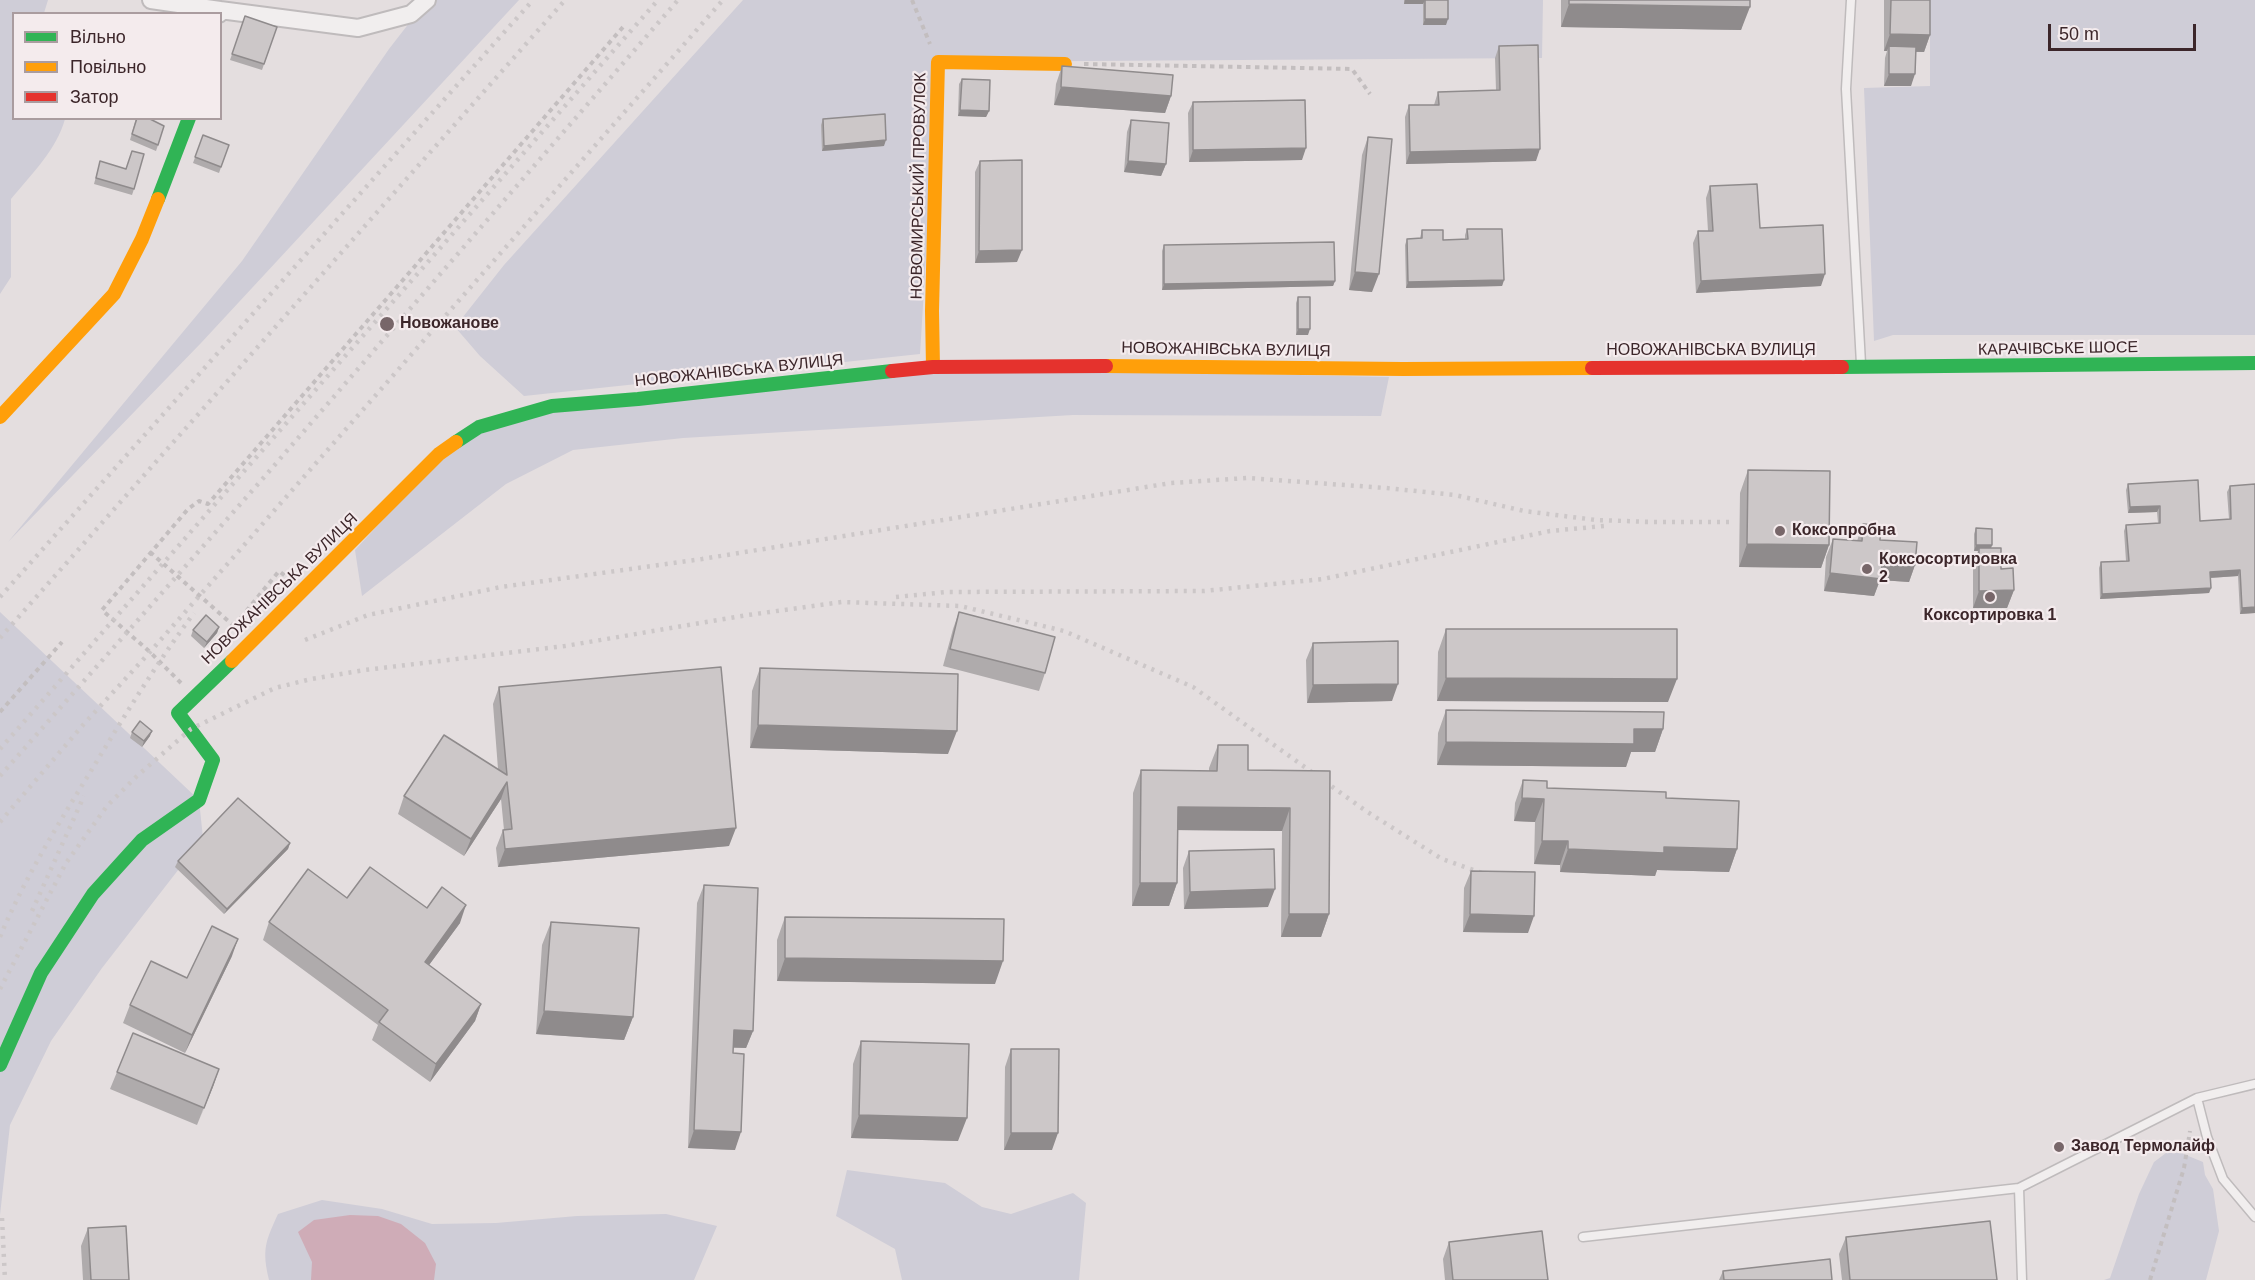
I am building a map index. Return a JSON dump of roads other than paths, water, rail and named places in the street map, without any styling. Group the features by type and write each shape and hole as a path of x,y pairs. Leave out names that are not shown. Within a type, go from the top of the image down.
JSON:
{"street":[{"path":"151,0 219,12"},
{"path":"222,12 358,28 411,14 427,0"},
{"name":"НОВОМИРСЬКИЙ ПРОВУЛОК","path":"933,367 932,311 938,62 1065,64"},
{"path":"0,417 114,294 142,239 188,120"},
{"name":"КАРАЧІВСЬКЕ ШОСЕ","path":"1861,367 2255,363"},
{"name":"НОВОЖАНІВСЬКА ВУЛИЦЯ","path":"0,1065 41,973 93,894 142,840 199,800 213,760 178,713 439,454 479,427 552,406 933,367 1174,365 1402,369 1861,367"}],"lane":[{"path":"1851,0 1846,89 1861,367"},
{"path":"1582,1237 2019,1188 2197,1098 2255,1084"},
{"path":"2197,1098 2207,1137 2223,1179 2255,1217"},
{"path":"2019,1188 2022,1280"}],"railway":[{"path":"0,597 533,0"},
{"path":"0,638 565,0"},
{"path":"0,749 658,0"},
{"path":"0,776 259,483 678,0"},
{"path":"0,822 723,0"},
{"path":"305,640 368,615 501,587 702,559 1171,483 1247,478 1386,488 1455,495 1524,511 1596,520 1653,522"},
{"path":"1645,522 1734,522"},
{"path":"896,597 947,592 1204,591 1323,579 1550,531 1604,526"},
{"path":"0,989 66,863 107,806 137,776 191,729 275,688 365,670 565,646 748,615 842,602 960,606 1064,631 1193,687 1366,811 1442,859 1490,876"},
{"path":"0,937 20,893 56,828 142,688 194,613"},
{"path":"32,911 84,796"},
{"path":"2,1218 5,1280"}],"place":[{"name":"Новожанове","path":"387,324"},
{"name":"Коксопробна","path":"1780,531"},
{"name":"Коксосортировка 2","path":"1867,569"},
{"name":"Коксортировка 1","path":"1990,597"},
{"name":"Завод Термолайф","path":"2059,1147"}]}
